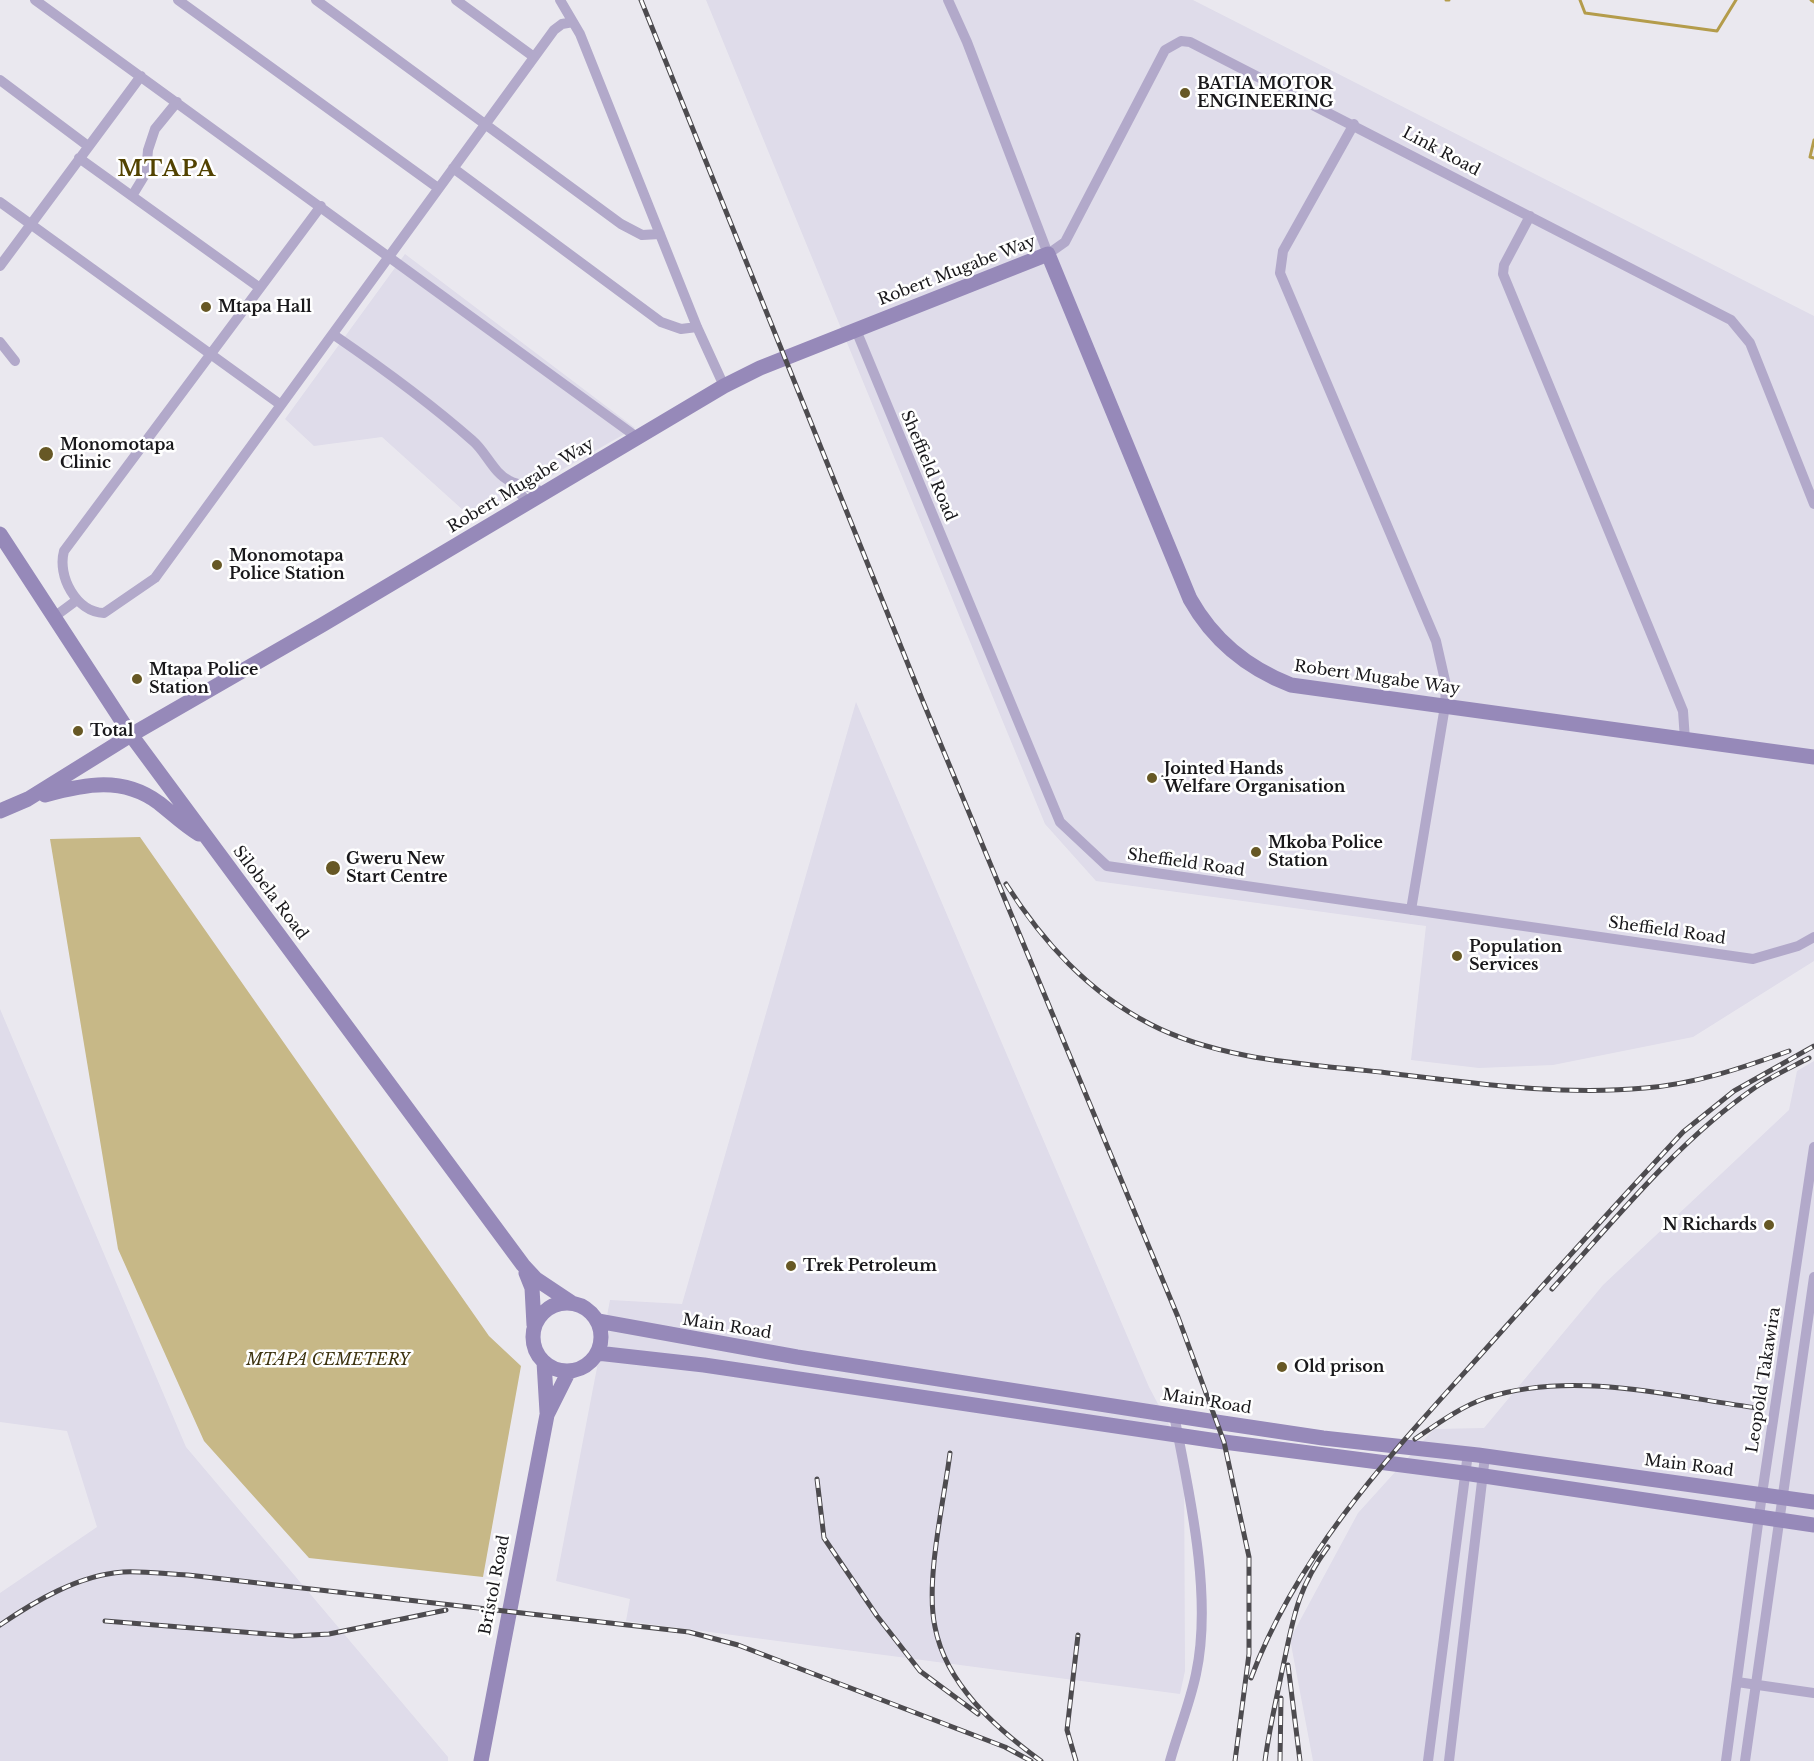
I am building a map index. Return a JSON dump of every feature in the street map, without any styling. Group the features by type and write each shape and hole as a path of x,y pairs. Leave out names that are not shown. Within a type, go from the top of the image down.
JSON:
{"main road":[{"name":"Robert Mugabe Way","path":"28,799 131,735 724,386 760,368 1048,254 1190,599 1214,635 1267,676 1291,685 1814,757"},
{"name":"Silobela Road","path":"0,534 131,735 523,1265 536,1280 572,1303"},
{"path":"0,811 28,799 91,784 117,785 130,788 159,803 184,825 207,839"},
{"name":"Silobela Road","path":"523,1265 532,1288 534,1328"},
{"path":"572,1303 587,1309 598,1321 601,1340 597,1353 590,1362 569,1371 553,1368 544,1362 534,1346 534,1328 548,1308 572,1303"},
{"name":"Main Road","path":"598,1321 797,1358 1323,1438 1485,1456 1814,1502"},
{"path":"597,1353 704,1365 1814,1525"},
{"name":"Bristol Road","path":"481,1761 547,1415 544,1362"},
{"name":"Bristol Road","path":"547,1415 569,1371"},
{"path":"1019,1412 1021,1392"},
{"path":"1607,1494 1612,1474"}],"street":[{"path":"35,0 638,438"},
{"path":"178,0 438,188"},
{"path":"316,0 632,231 642,235 660,234"},
{"path":"456,0 534,57"},
{"path":"560,0 580,34 697,327 724,386"},
{"path":"948,0 967,42 1048,254"},
{"path":"321,206 64,551 61,562 63,574 77,600 95,613 104,613 155,578 554,30 562,24 573,22"},
{"name":"Link Road","path":"1048,254 1065,242 1166,50 1172,44 1181,41 1190,42 1354,124 1731,320 1750,343 1814,504"},
{"path":"0,266 33,225 88,146 141,76"},
{"path":"0,80 88,146"},
{"path":"132,196 146,173 148,150 155,129 177,102"},
{"path":"1354,124 1283,251 1280,273 1436,641 1446,685 1445,706 1411,910"},
{"path":"79,159 260,288"},
{"path":"453,168 661,322 681,329 697,327"},
{"path":"0,202 281,405"},
{"path":"1530,216 1504,265 1503,274 1683,711 1685,740"},
{"name":"Sheffield Road","path":"856,330 1060,822 1107,866 1753,958 1798,946 1814,938"},
{"path":"334,335 411,389 481,447 499,473 510,481 528,503"},
{"path":"0,342 15,362"},
{"path":"510,481 529,485 545,493"},
{"path":"54,617 77,600"},
{"name":"Leopold Takawira","path":"1726,1761 1762,1494 1813,1153"},
{"name":"Leopold Takawira","path":"1745,1761 1782,1497 1810,1325 1814,1277"},
{"path":"1789,1322 1810,1325"},
{"path":"1170,1761 1196,1674 1201,1633 1201,1596 1174,1415"},
{"path":"1428,1761 1468,1454"},
{"path":"1449,1761 1485,1456"},
{"path":"1443,1641 1463,1644"},
{"path":"1737,1682 1814,1693"}],"shaded area":[{"path":"706,0 1193,0 1814,316 1814,961 1693,1037 1553,1065 1479,1068 1411,1060 1426,926 1096,881 1045,824"},
{"path":"405,254 635,428 474,520 382,437 314,446 285,419"},
{"path":"856,702 1149,1387 1184,1453 1185,1671 1180,1694 626,1621 630,1599 556,1581 610,1300 682,1304"},
{"path":"0,1009 186,1447 448,1757 448,1761 0,1761 0,1593 97,1527 67,1431 0,1422"},
{"path":"1814,1061 1814,1761 1313,1761 1290,1639 1358,1513 1434,1429 1484,1428 1603,1285 1789,1110 1797,1071"}],"green space":[{"name":"MTAPA CEMETERY","path":"140,837 489,1336 521,1366 483,1577 309,1558 204,1441 118,1249 50,839"}],"waterway":[{"path":"1580,0 1585,13 1717,31 1736,0"},
{"path":"1814,140 1810,157 1814,158"}],"railway":[{"path":"641,0 924,704 1178,1317 1224,1442 1249,1557 1249,1654 1235,1761"},
{"path":"1006,884 1051,945 1087,981 1107,997 1150,1024 1177,1036 1236,1053 1297,1063 1484,1084 1549,1089 1613,1090 1682,1083 1736,1069 1789,1051"},
{"path":"1251,1678 1271,1631 1295,1587 1322,1545 1352,1504 1416,1426 1683,1132 1734,1091 1814,1046"},
{"path":"1552,1289 1647,1183 1698,1133 1753,1089 1809,1058"},
{"path":"1415,1439 1458,1411 1486,1398 1519,1390 1553,1386 1621,1388 1757,1408"},
{"path":"950,1453 936,1541 932,1587 935,1627 941,1648 950,1668 975,1703 1007,1734 1041,1761"},
{"path":"817,1479 824,1538 877,1616 920,1671 978,1714"},
{"path":"1265,1761 1297,1606 1309,1577 1328,1547"},
{"path":"0,1625 43,1598 90,1578 123,1572 147,1572 689,1632 738,1645 1005,1747 1031,1761"},
{"path":"105,1621 293,1636 329,1634 446,1610"},
{"path":"1076,1761 1067,1730 1078,1635"},
{"path":"1288,1665 1300,1761"},
{"path":"1280,1761 1281,1698"}],"place":[{"name":"BATIA MOTOR ENGINEERING","path":"1185,93"},
{"name":"Mtapa Hall","path":"206,307"},
{"name":"Monomotapa Clinic","path":"46,454"},
{"name":"Monomotapa Police Station","path":"217,565"},
{"name":"Mtapa Police Station","path":"137,679"},
{"name":"Total","path":"78,731"},
{"name":"Jointed Hands Welfare Organisation","path":"1152,778"},
{"name":"Mkoba Police Station","path":"1256,852"},
{"name":"Gweru New Start Centre","path":"333,868"},
{"name":"Population Services","path":"1457,956"},
{"name":"N Richards","path":"1769,1225"},
{"name":"Trek Petroleum","path":"791,1266"},
{"name":"Old prison","path":"1282,1367"}],"district":[{"name":"MTAPA","path":"167,170"}]}
